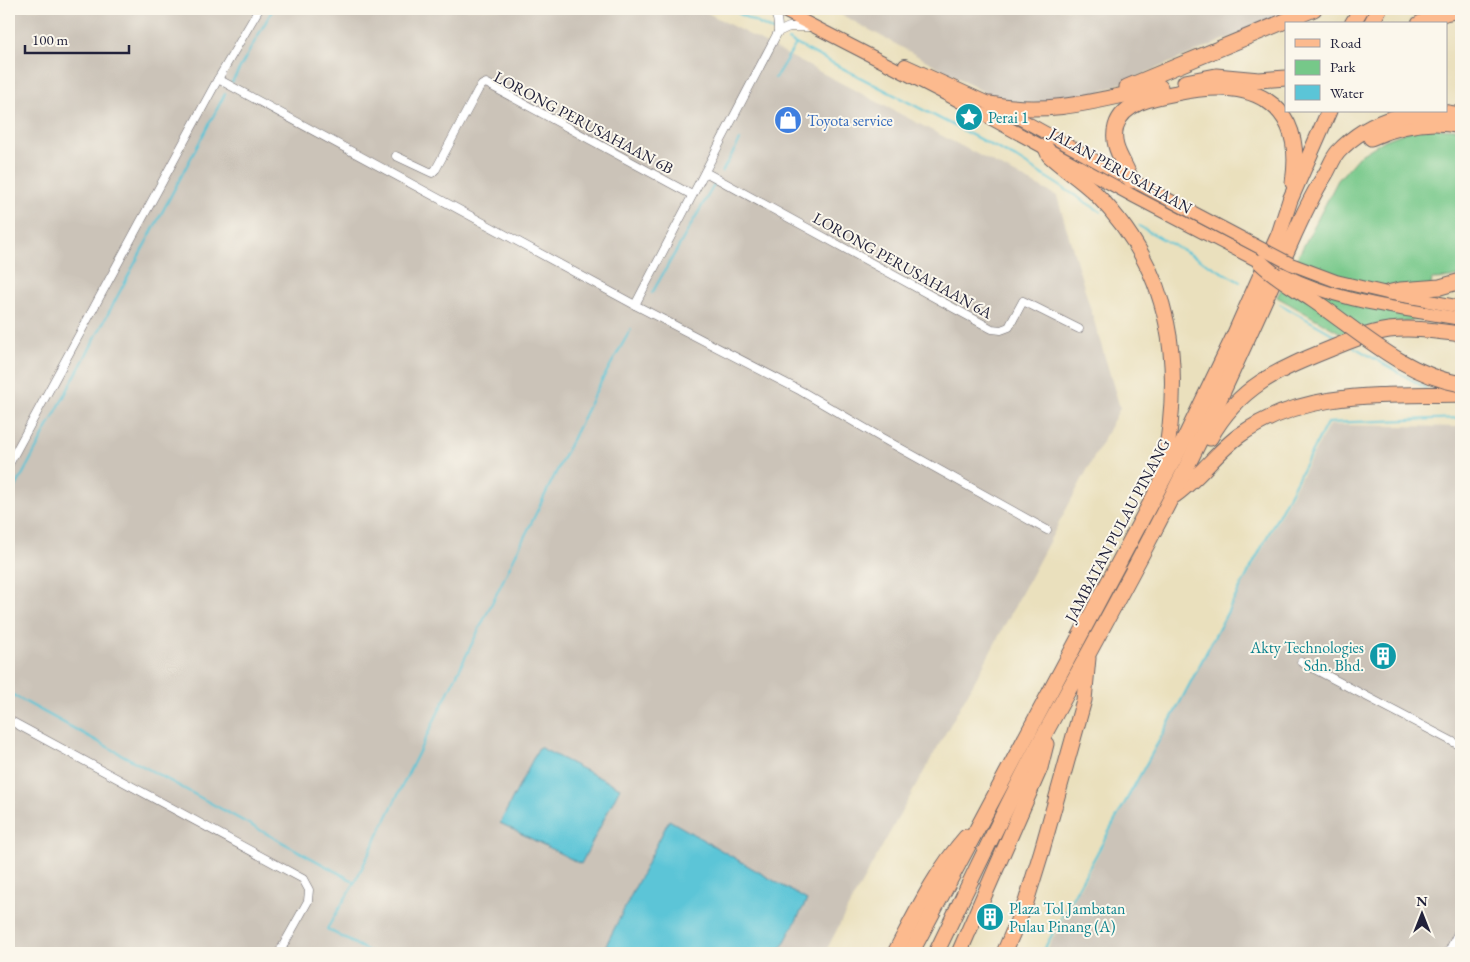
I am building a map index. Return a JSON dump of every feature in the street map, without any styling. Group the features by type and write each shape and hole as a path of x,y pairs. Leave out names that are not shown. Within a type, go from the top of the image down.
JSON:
{"highway":[{"path":"1101,100 1112,93 1314,9"},
{"path":"1353,22 1361,9"},
{"path":"1372,22 1379,9"},
{"path":"1424,22 1445,13 1461,10"},
{"path":"991,104 1042,109 1101,100 1216,76 1259,80 1285,78"},
{"path":"1135,182 1118,154 1115,137 1118,123 1129,108 1143,101 1180,92 1211,88 1235,88 1249,91 1266,100 1277,109 1286,122 1292,139 1294,156 1290,200"},
{"name":"JAMBATAN PULAU PINANG","path":"936,953 998,826 1088,652 1164,494 1279,234 1290,200 1329,112"},
{"path":"1316,140 1335,112"},
{"name":"JAMBATAN PULAU PINANG","path":"911,953 1164,494 1194,451 1254,326 1308,204 1334,158 1345,146 1361,134 1399,115 1420,112 1461,115"},
{"path":"1327,172 1362,142 1389,130 1402,126 1424,124 1461,126"},
{"path":"1046,148 1049,156 1090,188 1120,221 1146,261 1160,296 1171,347 1173,399 1164,494 1183,490 1228,444 1272,416 1295,407 1338,398 1461,394"},
{"path":"1260,262 1272,274 1313,300 1403,363 1436,378 1461,384"},
{"path":"1387,294 1400,290 1440,287 1461,282"},
{"path":"1194,451 1206,445 1219,423 1247,392 1292,364 1354,339 1388,330 1428,329 1461,334"},
{"path":"1004,953 1031,887 1084,700 1088,652"},
{"name":"JAMBATAN PULAU PINANG","path":"959,953 1040,768 1049,726"},
{"path":"894,953 949,859 985,816"}],"main road":[{"name":"JALAN PERUSAHAAN","path":"780,9 1295,280 1330,294 1379,306 1461,306"},
{"name":"JALAN PERUSAHAAN","path":"798,9 895,60 991,104 1291,264 1336,281 1387,294 1461,319"}],"street":[{"path":"9,464 218,79 259,9"},
{"path":"635,305 778,32 775,12 771,9"},
{"path":"778,32 789,27 817,28"},
{"path":"218,79 635,305 801,391 1046,530"},
{"name":"LORONG PERUSAHAAN 6B","path":"396,156 432,173 436,169 478,90 486,83 692,195"},
{"name":"LORONG PERUSAHAAN 6A","path":"706,172 992,329 1001,330 1009,327 1024,301 1079,329"},
{"path":"1301,662 1461,746"},
{"path":"9,720 304,879 309,890 308,901 279,953"},
{"path":"1448,953 1461,927"}],"shaded area":[{"name":"Perai 1","path":"9,9 700,9 1057,196 1120,408 983,666 850,904 825,953 9,953"},
{"path":"831,9 1297,9 1093,95 1046,104 997,99"},
{"path":"1329,425 1461,427 1461,953 1045,953"}],"green space":[{"path":"1417,128 1461,129 1461,275 1432,279 1425,319 1379,324 1346,336 1277,297 1338,180 1359,156 1385,140"}],"water":[{"path":"539,747 620,788 581,864 500,823"},
{"path":"669,820 807,900 779,953 602,953"}],"waterway":[{"path":"232,82 273,9"},
{"path":"730,9 773,31"},
{"path":"788,40 1016,158 1101,212"},
{"path":"775,78 796,44"},
{"path":"9,500 225,94"},
{"path":"722,172 740,140"},
{"path":"652,293 714,185"},
{"path":"1139,226 1240,282"},
{"path":"1280,304 1336,336"},
{"path":"355,882 597,389 631,329"},
{"path":"1354,347 1426,388"},
{"path":"1452,401 1461,406"},
{"path":"1042,953 1177,708 1327,423 1461,418"},
{"path":"9,693 355,882 327,929 372,953"}],"place":[{"name":"Perai 1","path":"969,117"},
{"name":"Toyota service","path":"788,120"},
{"name":"Akty Technologies Sdn. Bhd.","path":"1383,656"},
{"name":"Plaza Tol Jambatan Pulau Pinang (A)","path":"990,917"}]}
